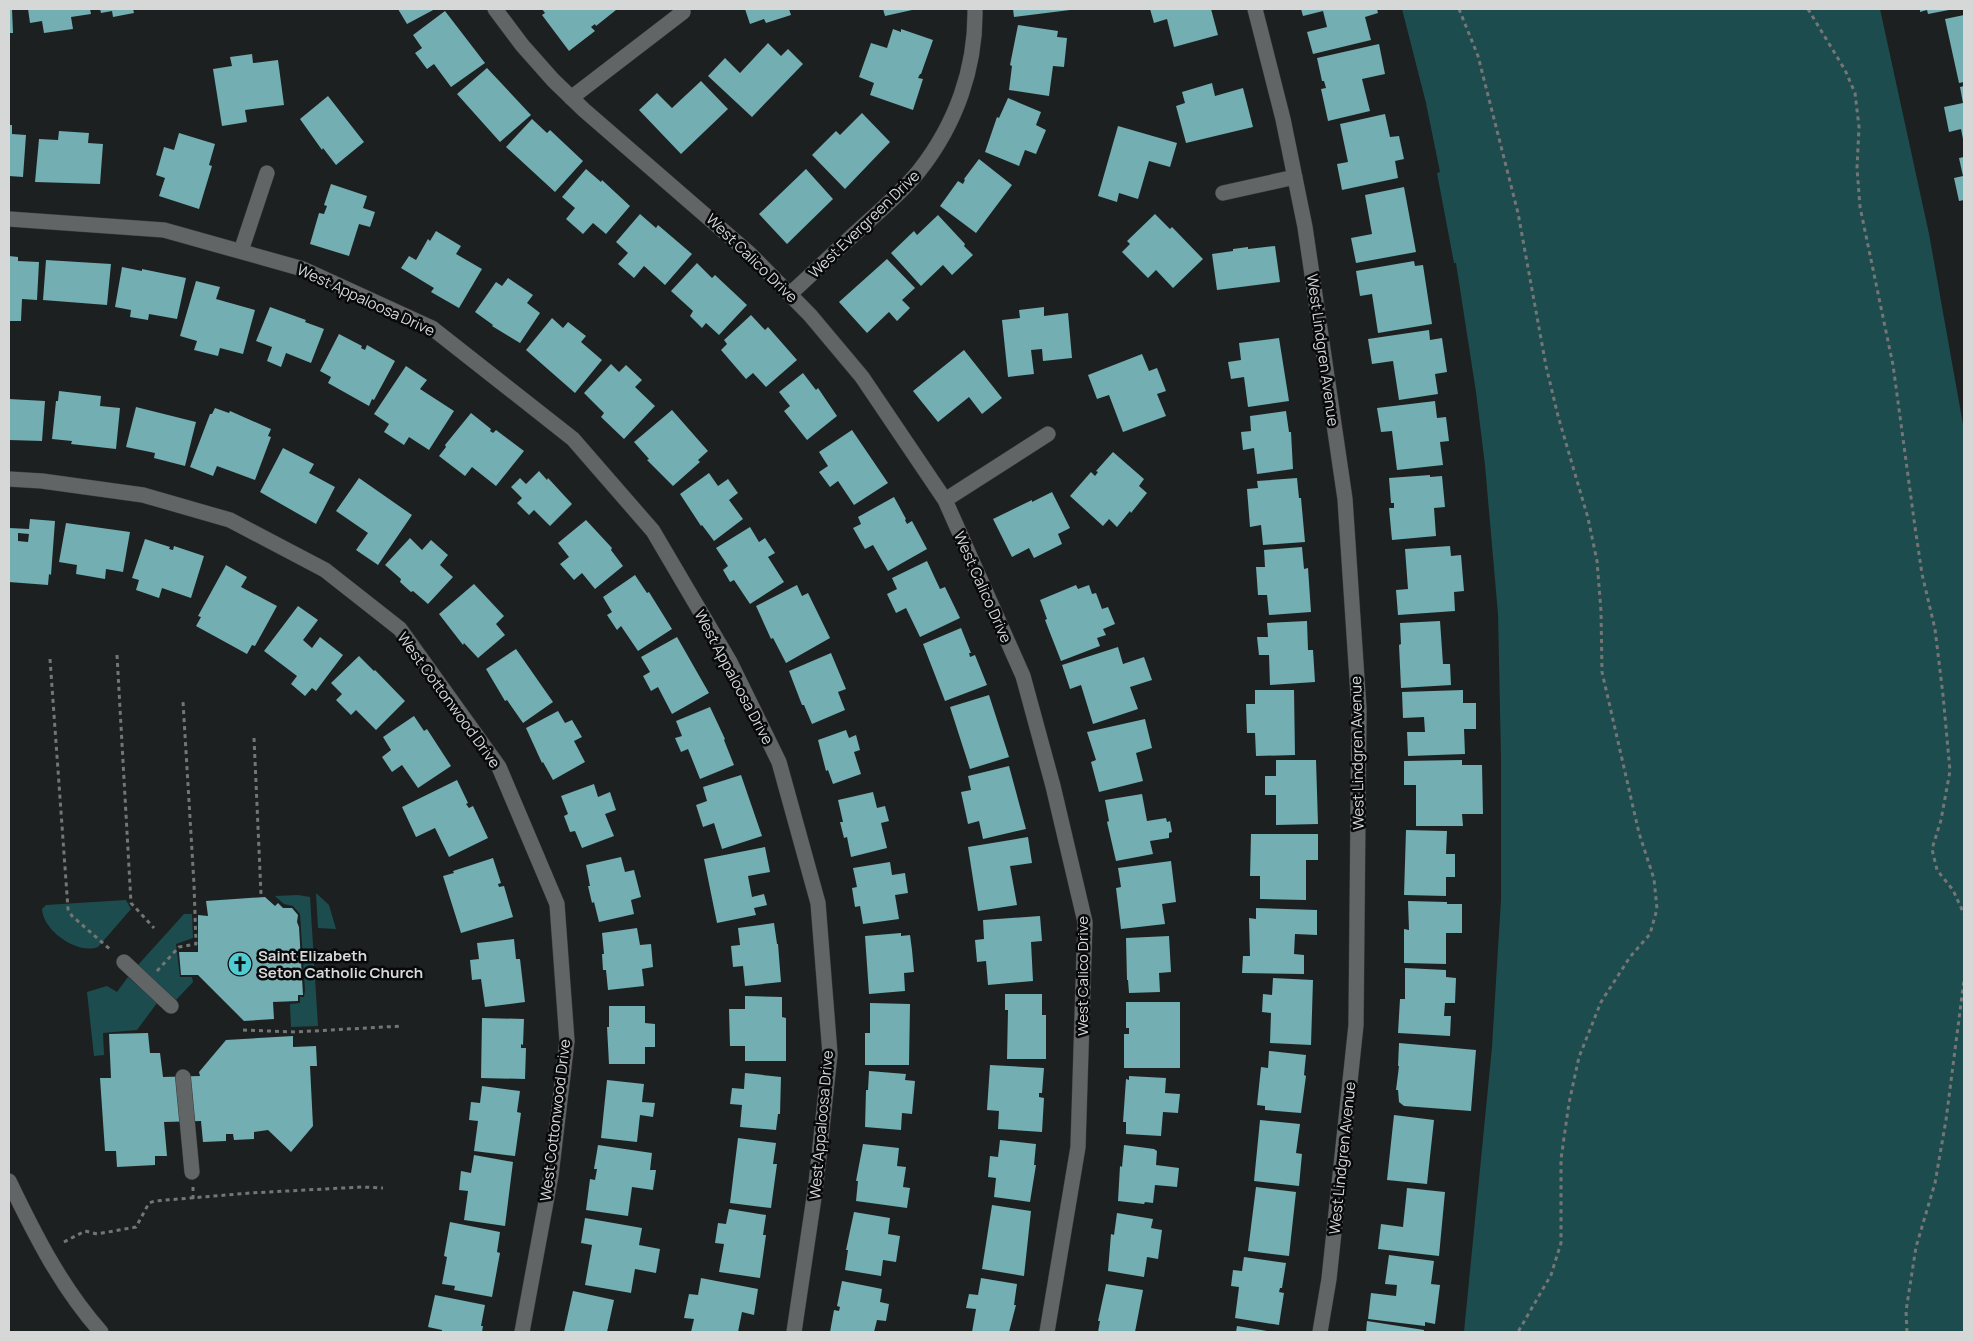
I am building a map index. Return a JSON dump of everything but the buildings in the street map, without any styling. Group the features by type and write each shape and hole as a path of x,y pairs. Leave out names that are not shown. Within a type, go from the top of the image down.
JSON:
{"street":[{"name":"West Calico Drive","path":"495,9 538,64 571,98 727,233 790,294 862,377 944,500 1023,676 1053,786 1085,922 1078,1148 1047,1332"},
{"name":"West Evergreen Drive","path":"790,294 902,189 932,153 947,128 962,94 973,49 975,9"},
{"name":"West Lindgren Avenue","path":"1256,9 1307,236 1345,499 1358,709 1356,1025 1329,1280 1320,1332"},
{"path":"571,98 683,12"},
{"path":"241,251 267,173"},
{"path":"1223,193 1295,176"},
{"name":"West Appaloosa Drive","path":"9,219 164,230 303,269 432,328 573,439 653,531 730,662 779,762 818,903 830,1054 816,1184 794,1332"},
{"path":"944,500 1048,434"},
{"name":"West Cottonwood Drive","path":"9,479 42,481 143,494 230,520 325,570 400,629 499,767 557,904 567,1042 551,1176 522,1332"},
{"path":"124,962 171,1006"},
{"path":"183,1077 192,1172"},
{"path":"9,1181 50,1262 80,1309 101,1332"}],"path":[{"path":"1459,9 1478,56 1518,213 1546,366 1558,416 1588,518 1595,552 1601,611 1602,672 1637,824 1654,878 1657,909 1650,934 1630,957 1601,1002 1579,1057 1569,1103 1561,1159 1561,1244 1550,1275 1518,1332"},
{"path":"1808,9 1845,70 1855,93 1860,127 1857,168 1860,207 1893,365 1922,574 1935,629 1943,695 1950,771 1941,820 1932,849 1937,870 1953,890 1964,914"},
{"path":"117,655 131,903 154,928"},
{"path":"50,659 68,909 72,916 124,962"},
{"path":"146,983 179,947 196,944 183,702"},
{"path":"254,738 262,894"},
{"path":"1907,1332 1906,1311 1916,1247 1935,1184 1946,1120 1964,980"},
{"path":"243,1030 295,1032 402,1026"},
{"path":"64,1242 85,1231 97,1234 136,1227 149,1203 154,1201 250,1193 362,1187 383,1188"}],"shaded area":[{"path":"1402,9 1880,9 1929,234 1964,430 1964,1332 1464,1332 1492,1047 1501,900 1498,614 1485,465 1456,263 1454,263 1437,173 1440,172 1426,103"},
{"path":"316,893 329,905 336,929 318,928"},
{"path":"298,895 310,897 318,1026 291,1027 290,1004 300,1003 300,997 304,997 305,990 300,914 293,906 284,904 275,896"},
{"path":"126,900 131,909 98,947 90,949 72,944 55,933 48,925 42,909 46,905"},
{"path":"184,914 192,914 193,938 176,944 180,977 192,977 193,982 176,1000 138,965"},
{"path":"128,977 157,1003 137,1030 103,1033 104,1055 94,1056 87,992 107,986 117,992"}],"place":[{"name":"Saint Elizabeth Seton Catholic Church","path":"240,964"}]}
